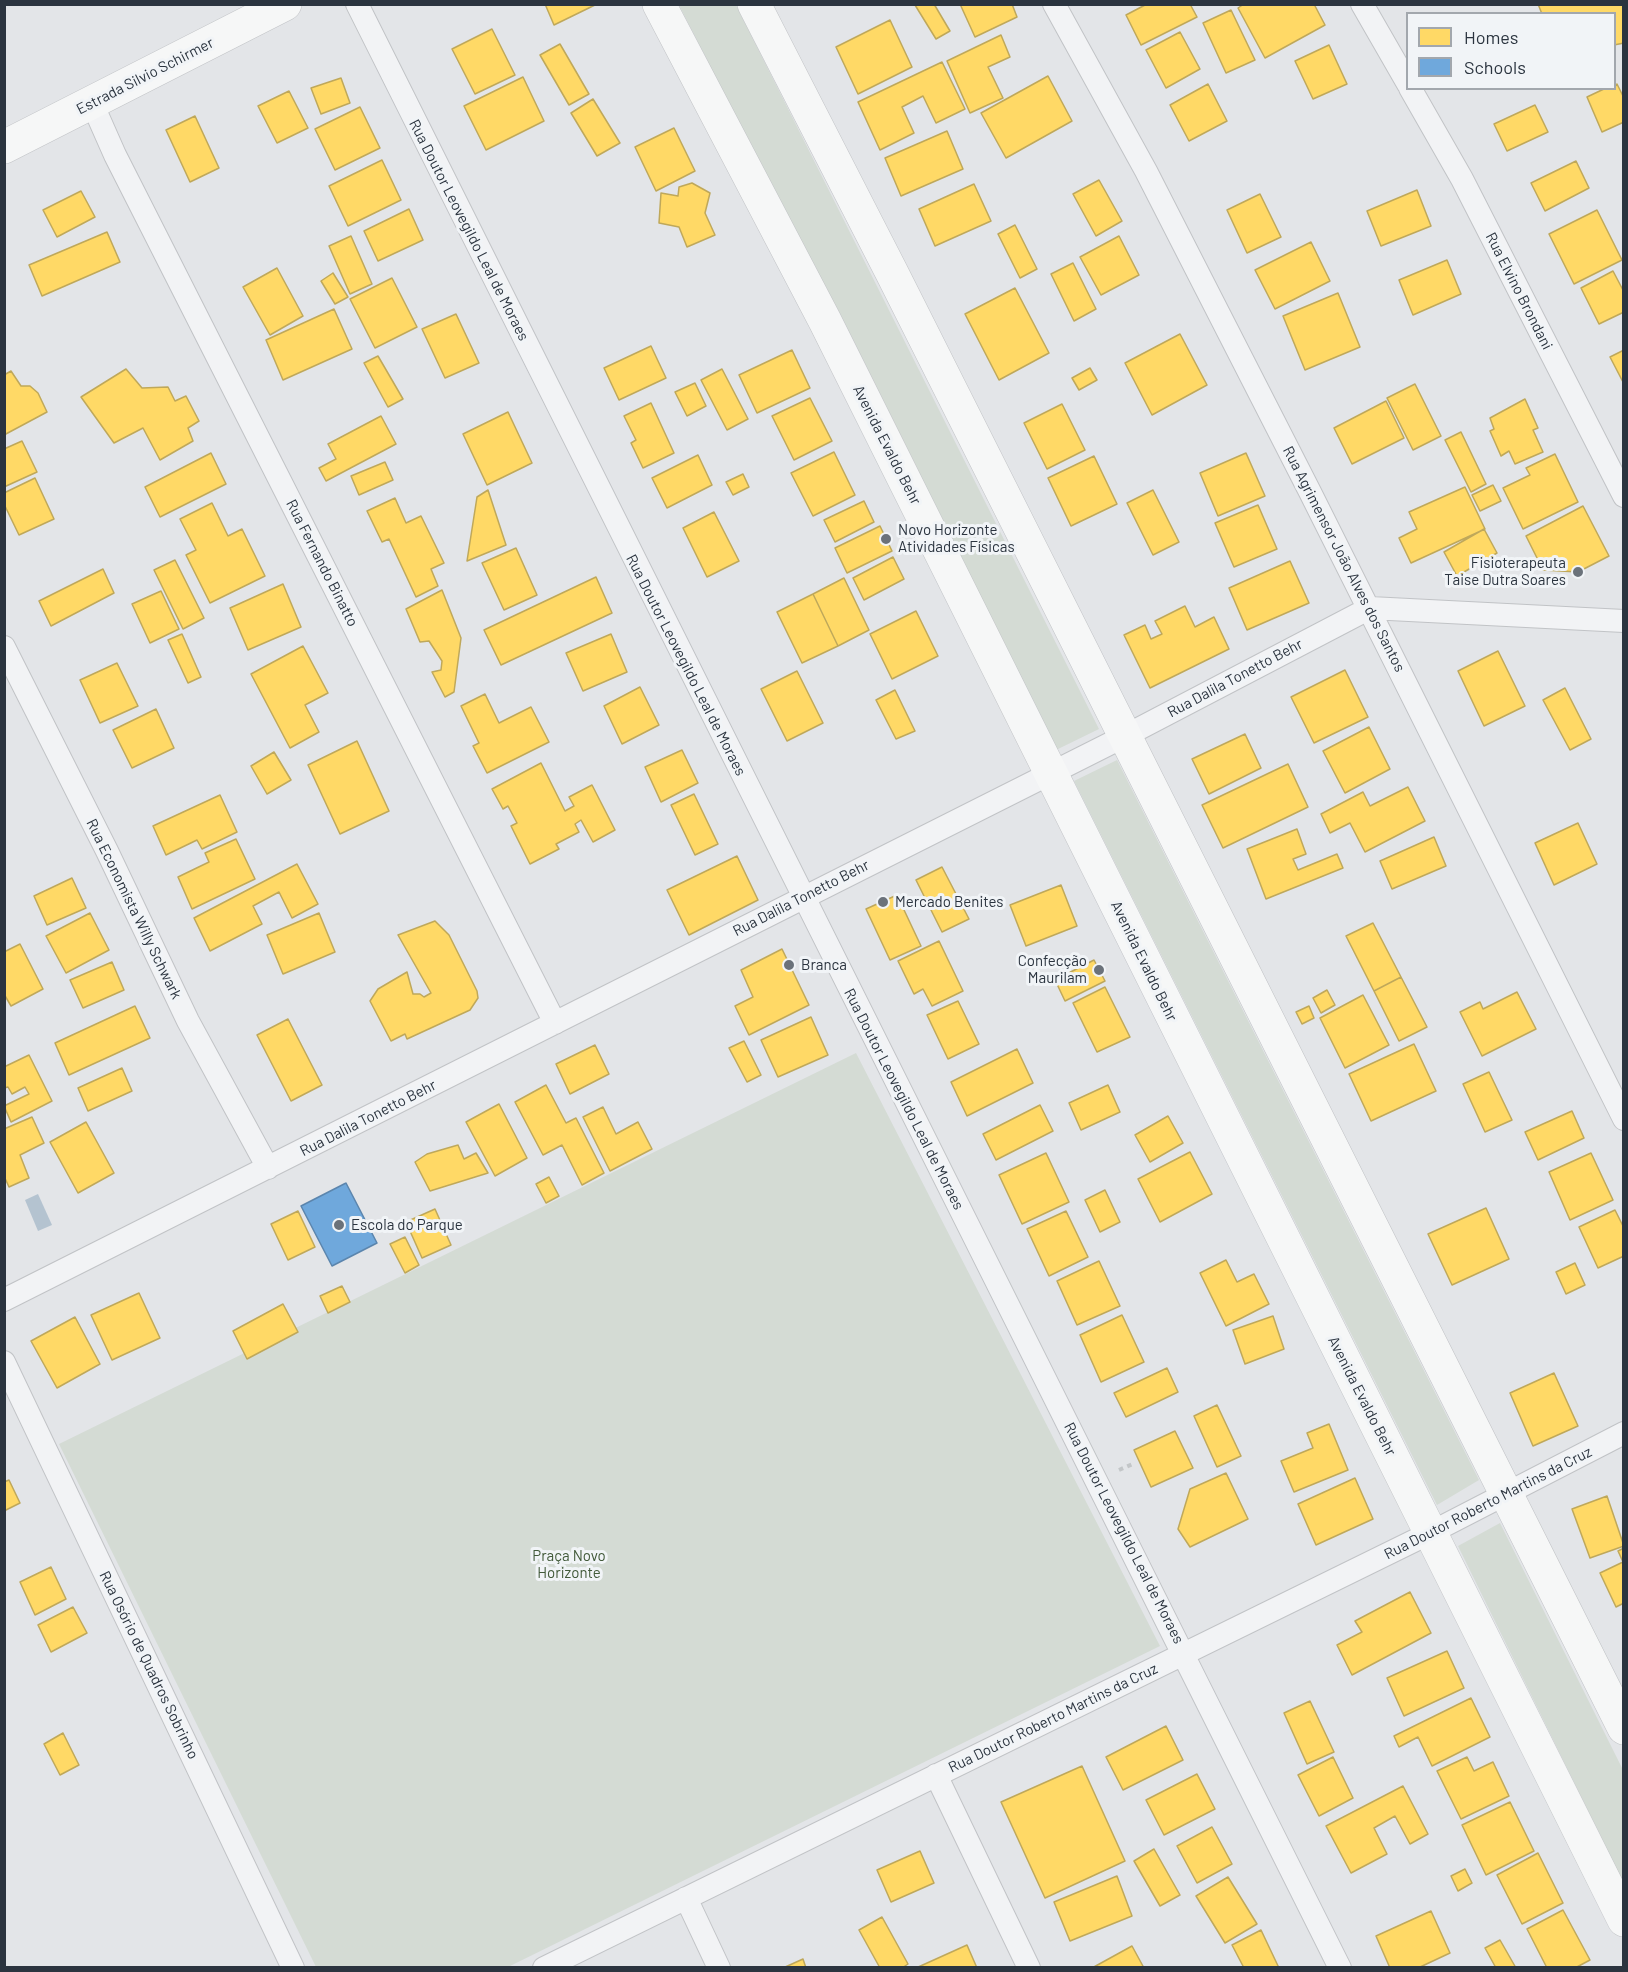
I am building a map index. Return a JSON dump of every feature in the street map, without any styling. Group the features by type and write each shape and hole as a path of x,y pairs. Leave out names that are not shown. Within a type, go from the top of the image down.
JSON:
{"street":[{"name":"Estrada Silvio Schirmer","path":"4,147 285,4"},
{"name":"Rua Doutor Leovegildo Leal de Moraes","path":"357,4 802,898 1185,1654 1340,1968"},
{"name":"Avenida Evaldo Behr","path":"659,4 825,321 1623,1920"},
{"path":"754,4 1125,736 1623,1728"},
{"name":"Rua Agrimensor João Alves dos Santos","path":"1054,4 1146,171 1370,608 1623,1119"},
{"path":"1362,4 1406,82"},
{"name":"Rua Elvino Brondani","path":"1411,90 1462,179 1623,496"},
{"name":"Rua Fernando Binatto","path":"92,103 121,165 555,1023"},
{"name":"Rua Dalila Tonetto Behr","path":"4,1300 1125,736 1370,608"},
{"path":"1370,608 1623,621"},
{"name":"Rua Economista Willy Schwark","path":"4,647 108,850 188,1021 268,1168"},
{"name":"Rua Osório de Quadros Sobrinho","path":"4,1362 293,1968"},
{"name":"Rua Doutor Roberto Martins da Cruz","path":"544,1968 1430,1533 1623,1433"},
{"path":"936,1776 1029,1968"},
{"path":"686,1898 719,1968"}],"path":[{"path":"1119,1470 1135,1463"}],"green space":[{"path":"679,5 736,5 1099,729 1056,750"},
{"path":"1117,760 1479,1480 1437,1505 1074,781"},
{"name":"Praça Novo Horizonte","path":"856,1053 1160,1646 508,1967 316,1967 59,1444"},
{"path":"1500,1523 1623,1770 1623,1882 1458,1546"}],"water":[{"path":"38,1194 52,1225 38,1231 25,1200"}],"building: Homes":[{"path":"545,4 597,4 554,25"},
{"path":"934,4 950,31 936,39 915,5"},
{"path":"960,4 1012,4 1017,17 975,37"},
{"path":"1147,4 1190,4 1197,17 1141,45 1126,15"},
{"path":"1244,4 1314,4 1325,25 1265,58 1238,8"},
{"path":"1538,4 1624,4 1624,43 1616,45 1616,12 1541,12"},
{"path":"1231,10 1255,60 1226,73 1203,23"},
{"path":"890,20 912,67 858,94 836,47"},
{"path":"492,29 515,75 475,94 452,49"},
{"path":"1180,32 1200,69 1166,88 1146,50"},
{"path":"1001,35 1010,57 988,67 1003,98 970,113 947,61"},
{"path":"560,44 589,94 569,105 540,55"},
{"path":"1329,45 1347,84 1313,99 1295,61"},
{"path":"942,62 965,109 936,123 923,96 902,107 914,133 880,150 858,102"},
{"path":"1048,76 1072,121 1006,158 981,113"},
{"path":"523,77 544,121 486,150 464,106"},
{"path":"341,78 350,103 321,114 311,88"},
{"path":"1208,84 1227,121 1189,141 1170,105"},
{"path":"1616,85 1624,98 1624,122 1602,132 1587,97 1602,90 1616,90"},
{"path":"289,91 308,128 277,143 258,106"},
{"path":"593,99 620,143 597,156 571,113"},
{"path":"1535,105 1548,132 1507,151 1494,124"},
{"path":"360,107 380,148 335,170 315,129"},
{"path":"195,116 219,168 190,182 166,130"},
{"path":"674,128 695,171 656,191 635,147"},
{"path":"947,131 963,169 901,196 885,158"},
{"path":"382,160 401,200 348,226 329,186"},
{"path":"1576,161 1589,188 1545,211 1531,183"},
{"path":"1099,180 1122,221 1096,236 1073,194"},
{"path":"692,183 710,193 705,213 715,235 687,247 679,227 659,223 661,193 678,196 679,187"},
{"path":"974,184 991,221 935,246 919,209"},
{"path":"1417,190 1431,226 1381,246 1367,211"},
{"path":"81,191 95,217 57,237 43,210"},
{"path":"1260,194 1281,237 1247,253 1227,210"},
{"path":"409,209 423,240 378,261 364,231"},
{"path":"1597,210 1622,260 1574,284 1549,234"},
{"path":"1015,225 1037,269 1020,278 998,234"},
{"path":"107,232 120,262 42,296 29,265"},
{"path":"351,236 372,284 350,294 329,246"},
{"path":"1119,236 1139,275 1101,295 1080,257"},
{"path":"1311,242 1330,281 1275,309 1255,270"},
{"path":"1447,260 1461,294 1413,315 1399,280"},
{"path":"1073,263 1096,309 1074,321 1051,274"},
{"path":"277,268 303,316 270,335 243,287"},
{"path":"1613,271 1624,292 1624,312 1599,324 1581,288"},
{"path":"333,273 348,297 335,304 321,281"},
{"path":"392,278 417,327 375,348 350,299"},
{"path":"1015,288 1049,353 999,380 965,314"},
{"path":"1338,293 1360,347 1305,370 1283,316"},
{"path":"334,309 352,349 283,380 266,340"},
{"path":"456,314 479,363 445,378 422,329"},
{"path":"1180,334 1207,385 1152,415 1125,363"},
{"path":"651,346 666,378 619,400 604,368"},
{"path":"792,350 810,388 757,413 739,375"},
{"path":"1624,350 1624,384 1610,357"},
{"path":"378,356 403,399 388,407 364,363"},
{"path":"1090,368 1097,380 1079,390 1072,378"},
{"path":"126,369 142,388 168,387 175,401 186,396 199,421 188,428 193,441 160,460 143,428 114,443 81,397"},
{"path":"722,369 748,419 727,430 701,380"},
{"path":"11,371 21,386 30,386 38,393 47,412 4,435 4,375"},
{"path":"695,383 706,406 687,416 675,392"},
{"path":"1415,384 1441,436 1413,450 1387,398"},
{"path":"810,398 832,441 794,460 772,416"},
{"path":"1525,399 1538,428 1533,430 1543,452 1515,464 1509,451 1501,456 1490,431 1494,429 1490,418"},
{"path":"1386,401 1404,438 1352,464 1334,428"},
{"path":"651,403 674,453 643,468 631,443 636,440 624,416"},
{"path":"1062,404 1085,450 1047,469 1024,423"},
{"path":"508,412 532,463 487,485 463,434"},
{"path":"381,416 396,444 326,481 319,468 336,459 328,444"},
{"path":"1461,432 1486,484 1471,492 1445,440"},
{"path":"22,441 37,472 4,487 4,449"},
{"path":"834,452 855,495 813,516 791,473"},
{"path":"211,453 226,484 160,517 145,487"},
{"path":"1246,453 1265,496 1218,516 1200,473"},
{"path":"1555,454 1578,502 1523,529 1503,488 1530,475 1526,468"},
{"path":"698,455 712,485 667,508 652,478"},
{"path":"1094,456 1117,504 1071,526 1048,478"},
{"path":"385,462 393,480 359,495 351,476"},
{"path":"743,474 749,487 733,495 726,482"},
{"path":"35,478 54,519 19,535 4,504 4,493"},
{"path":"1493,485 1501,501 1480,511 1472,495"},
{"path":"1465,487 1485,529 1411,563 1399,538 1417,529 1409,512"},
{"path":"488,490 506,545 467,561 477,497"},
{"path":"1153,490 1179,542 1153,555 1127,503"},
{"path":"395,498 406,523 421,516 444,563 431,569 438,586 416,597 389,539 382,542 367,511"},
{"path":"864,501 874,522 835,542 824,520"},
{"path":"212,503 228,536 242,529 265,576 210,603 186,555 196,550 180,519"},
{"path":"1258,505 1277,549 1234,567 1215,523"},
{"path":"1583,506 1609,556 1578,572 1543,570 1526,536"},
{"path":"714,512 739,561 707,577 683,528"},
{"path":"880,526 892,551 847,573 835,548"},
{"path":"1484,529 1497,553 1457,576 1444,552"},
{"path":"516,548 537,595 504,610 482,563"},
{"path":"893,557 904,579 864,600 853,578"},
{"path":"175,560 204,618 183,629 154,570"},
{"path":"1290,561 1309,603 1247,630 1229,588"},
{"path":"103,569 114,593 51,626 39,601"},
{"path":"596,577 612,613 501,665 484,630"},
{"path":"844,578 869,630 838,646 813,594"},
{"path":"283,584 301,627 248,650 230,608"},
{"path":"442,590 461,638 454,692 445,697 432,672 441,670 442,661 429,641 420,642 406,609"},
{"path":"161,591 179,629 150,643 132,604"},
{"path":"813,594 838,646 802,663 777,612"},
{"path":"1185,606 1195,627 1214,617 1229,649 1150,688 1124,635 1145,625 1151,639 1162,634 1155,621"},
{"path":"916,611 938,656 892,679 870,634"},
{"path":"182,634 201,677 188,683 168,640"},
{"path":"611,634 627,672 583,691 566,653"},
{"path":"303,646 328,693 305,705 319,732 290,748 251,674"},
{"path":"1498,651 1525,706 1484,726 1458,671"},
{"path":"117,663 138,706 100,723 80,680"},
{"path":"1345,670 1368,717 1314,743 1291,697"},
{"path":"797,671 823,723 787,741 761,689"},
{"path":"640,687 659,725 622,744 604,706"},
{"path":"1565,688 1591,739 1570,750 1543,700"},
{"path":"895,690 915,731 896,739 876,700"},
{"path":"485,694 499,723 531,707 549,742 487,773 473,746 479,743 461,706"},
{"path":"156,709 174,748 132,768 113,730"},
{"path":"1369,727 1390,769 1345,793 1323,751"},
{"path":"1245,734 1261,768 1209,794 1192,759"},
{"path":"357,741 389,811 340,834 308,765"},
{"path":"682,750 698,783 661,802 645,767"},
{"path":"274,752 291,780 267,794 251,766"},
{"path":"541,763 565,811 574,806 569,797 592,785 615,830 593,842 581,820 575,824 579,832 556,844 559,849 530,864 511,826 517,823 508,806 503,809 492,789"},
{"path":"1288,764 1308,807 1223,848 1202,805"},
{"path":"1408,787 1425,821 1365,852 1350,823 1330,833 1321,814 1363,792 1370,806"},
{"path":"694,794 718,844 695,855 671,805"},
{"path":"220,795 237,832 202,849 197,840 166,855 153,826"},
{"path":"1578,823 1597,864 1554,885 1535,843"},
{"path":"1297,829 1306,854 1293,859 1298,870 1337,854 1343,868 1266,899 1247,849"},
{"path":"1434,837 1446,866 1392,889 1380,861"},
{"path":"236,839 255,879 192,909 178,877 209,862 205,853"},
{"path":"737,856 758,900 689,935 667,890"},
{"path":"297,864 318,904 292,918 279,892 253,906 262,924 210,951 194,918"},
{"path":"942,867 969,919 942,932 916,880"},
{"path":"72,878 86,908 47,925 34,896"},
{"path":"1061,885 1077,926 1026,946 1010,905"},
{"path":"897,895 921,946 890,960 866,909"},
{"path":"90,913 109,950 66,973 46,936"},
{"path":"319,913 335,952 283,974 267,935"},
{"path":"435,921 449,935 477,991 478,998 470,1010 407,1039 405,1034 391,1041 370,1001 378,989 407,972 413,994 420,994 424,997 431,993 398,935"},
{"path":"1373,923 1401,977 1374,991 1346,936"},
{"path":"939,941 963,991 932,1006 923,989 914,994 898,961"},
{"path":"20,944 43,989 11,1006 4,994 4,952"},
{"path":"782,949 809,1005 749,1035 735,1006 753,997 741,970"},
{"path":"1094,960 1105,981 1065,1001 1055,980"},
{"path":"112,962 124,990 83,1008 70,980"},
{"path":"1401,977 1427,1027 1399,1041 1374,991"},
{"path":"1105,987 1130,1037 1097,1052 1073,1003"},
{"path":"1327,990 1335,1005 1321,1013 1313,998"},
{"path":"1517,992 1536,1029 1482,1056 1460,1012 1480,1002 1483,1009"},
{"path":"1363,995 1389,1045 1345,1068 1320,1018"},
{"path":"958,1001 979,1044 948,1059 927,1015"},
{"path":"135,1006 150,1038 69,1075 55,1043"},
{"path":"1309,1006 1314,1018 1302,1024 1296,1012"},
{"path":"811,1017 828,1055 778,1077 761,1040"},
{"path":"288,1019 322,1085 291,1101 257,1035"},
{"path":"744,1041 761,1075 747,1082 729,1048"},
{"path":"1414,1044 1436,1091 1371,1121 1349,1074"},
{"path":"595,1045 609,1074 570,1094 556,1064"},
{"path":"1017,1049 1033,1083 967,1116 951,1082"},
{"path":"29,1055 52,1101 11,1122 4,1106 29,1094 25,1087 12,1094 8,1087 4,1088 4,1067"},
{"path":"122,1068 132,1091 88,1111 78,1088"},
{"path":"1489,1072 1512,1120 1485,1132 1463,1084"},
{"path":"546,1085 566,1123 576,1118 604,1173 582,1185 562,1145 543,1155 515,1102"},
{"path":"1108,1085 1120,1112 1081,1130 1069,1103"},
{"path":"499,1104 527,1158 495,1176 466,1122"},
{"path":"1040,1105 1053,1131 996,1160 983,1134"},
{"path":"603,1107 616,1134 638,1122 652,1149 610,1171 583,1117"},
{"path":"1572,1111 1584,1138 1538,1160 1525,1132"},
{"path":"1168,1116 1183,1143 1150,1162 1135,1135"},
{"path":"32,1117 44,1143 20,1155 29,1178 9,1187 4,1176 4,1129"},
{"path":"86,1122 114,1173 78,1193 50,1142"},
{"path":"458,1145 464,1159 476,1153 488,1173 430,1191 415,1162 427,1154"},
{"path":"1190,1152 1212,1194 1160,1222 1138,1179"},
{"path":"1046,1153 1069,1202 1022,1224 999,1175"},
{"path":"1591,1153 1613,1200 1570,1220 1549,1172"},
{"path":"549,1177 559,1196 546,1203 536,1184"},
{"path":"1105,1190 1120,1222 1100,1232 1085,1200"},
{"path":"1486,1208 1509,1259 1452,1285 1428,1234"},
{"path":"435,1209 451,1245 422,1258 406,1222"},
{"path":"1615,1210 1624,1228 1624,1256 1598,1268 1579,1227"},
{"path":"298,1211 315,1247 288,1260 271,1224"},
{"path":"1066,1211 1088,1257 1049,1276 1027,1229"},
{"path":"405,1237 419,1265 405,1273 390,1244"},
{"path":"1226,1260 1237,1282 1254,1274 1269,1304 1226,1326 1200,1273"},
{"path":"1099,1261 1120,1306 1077,1325 1057,1281"},
{"path":"1575,1263 1585,1285 1566,1294 1556,1272"},
{"path":"342,1286 350,1302 328,1313 320,1296"},
{"path":"139,1293 160,1338 112,1360 91,1315"},
{"path":"283,1304 298,1332 247,1359 233,1331"},
{"path":"1122,1315 1144,1362 1101,1382 1080,1335"},
{"path":"1273,1316 1284,1349 1245,1364 1233,1330"},
{"path":"75,1317 100,1364 57,1388 31,1341"},
{"path":"1167,1368 1178,1392 1126,1417 1114,1393"},
{"path":"1554,1373 1578,1426 1533,1446 1510,1393"},
{"path":"1217,1405 1241,1456 1217,1467 1194,1416"},
{"path":"1329,1424 1348,1470 1294,1492 1281,1461 1313,1448 1307,1433"},
{"path":"1175,1431 1193,1468 1151,1487 1134,1450"},
{"path":"1226,1473 1248,1519 1190,1547 1178,1529 1190,1489"},
{"path":"1355,1478 1373,1519 1316,1545 1298,1504"},
{"path":"9,1480 20,1503 4,1511 4,1482"},
{"path":"1607,1496 1624,1546 1590,1558 1572,1509"},
{"path":"1624,1548 1624,1603 1616,1607 1600,1573 1623,1562 1618,1551"},
{"path":"51,1567 66,1599 35,1615 20,1582"},
{"path":"1410,1592 1431,1633 1352,1675 1337,1645 1362,1632 1355,1621"},
{"path":"73,1607 87,1633 51,1652 38,1625"},
{"path":"1447,1651 1464,1688 1404,1716 1387,1678"},
{"path":"1471,1698 1490,1737 1432,1766 1418,1737 1399,1747 1394,1736"},
{"path":"1310,1701 1334,1752 1307,1764 1284,1713"},
{"path":"1166,1726 1183,1760 1123,1790 1106,1757"},
{"path":"63,1733 79,1765 60,1775 44,1744"},
{"path":"1333,1757 1353,1798 1319,1816 1298,1775"},
{"path":"1467,1757 1474,1771 1493,1762 1509,1796 1461,1819 1437,1771"},
{"path":"1082,1766 1125,1861 1045,1898 1001,1802"},
{"path":"1197,1774 1215,1809 1164,1835 1146,1800"},
{"path":"1403,1786 1428,1834 1410,1844 1395,1816 1374,1828 1387,1854 1351,1873 1326,1826"},
{"path":"1510,1802 1534,1851 1486,1875 1462,1825"},
{"path":"1212,1827 1232,1864 1197,1883 1177,1846"},
{"path":"1154,1849 1180,1895 1160,1906 1134,1861"},
{"path":"920,1851 934,1883 891,1902 877,1870"},
{"path":"1538,1853 1563,1903 1522,1924 1497,1875"},
{"path":"1465,1869 1472,1883 1458,1891 1451,1876"},
{"path":"1117,1876 1132,1916 1070,1941 1054,1902"},
{"path":"1228,1877 1257,1924 1225,1943 1196,1896"},
{"path":"1563,1910 1590,1960 1575,1968 1547,1968 1527,1929"},
{"path":"1431,1911 1450,1953 1418,1968 1390,1968 1376,1936"},
{"path":"882,1917 908,1964 902,1968 880,1968 859,1930"},
{"path":"1261,1930 1279,1968 1244,1968 1232,1945"},
{"path":"1500,1940 1516,1968 1496,1968 1485,1948"},
{"path":"967,1945 977,1968 916,1968"},
{"path":"1132,1946 1144,1968 1092,1968"},
{"path":"803,1959 806,1968 783,1968"}],"building: Schools":[{"name":"Escola do Parque","path":"346,1183 377,1243 332,1266 301,1206"}],"place":[{"name":"Novo Horizonte Atividades Físicas","path":"886,539"},
{"name":"Fisioterapeuta Taise Dutra Soares","path":"1578,572"},
{"name":"Mercado Benites","path":"883,902"},
{"name":"Branca","path":"789,965"},
{"name":"Confecção Maurilam","path":"1099,970"},
{"name":"Escola do Parque","path":"339,1225"}]}
